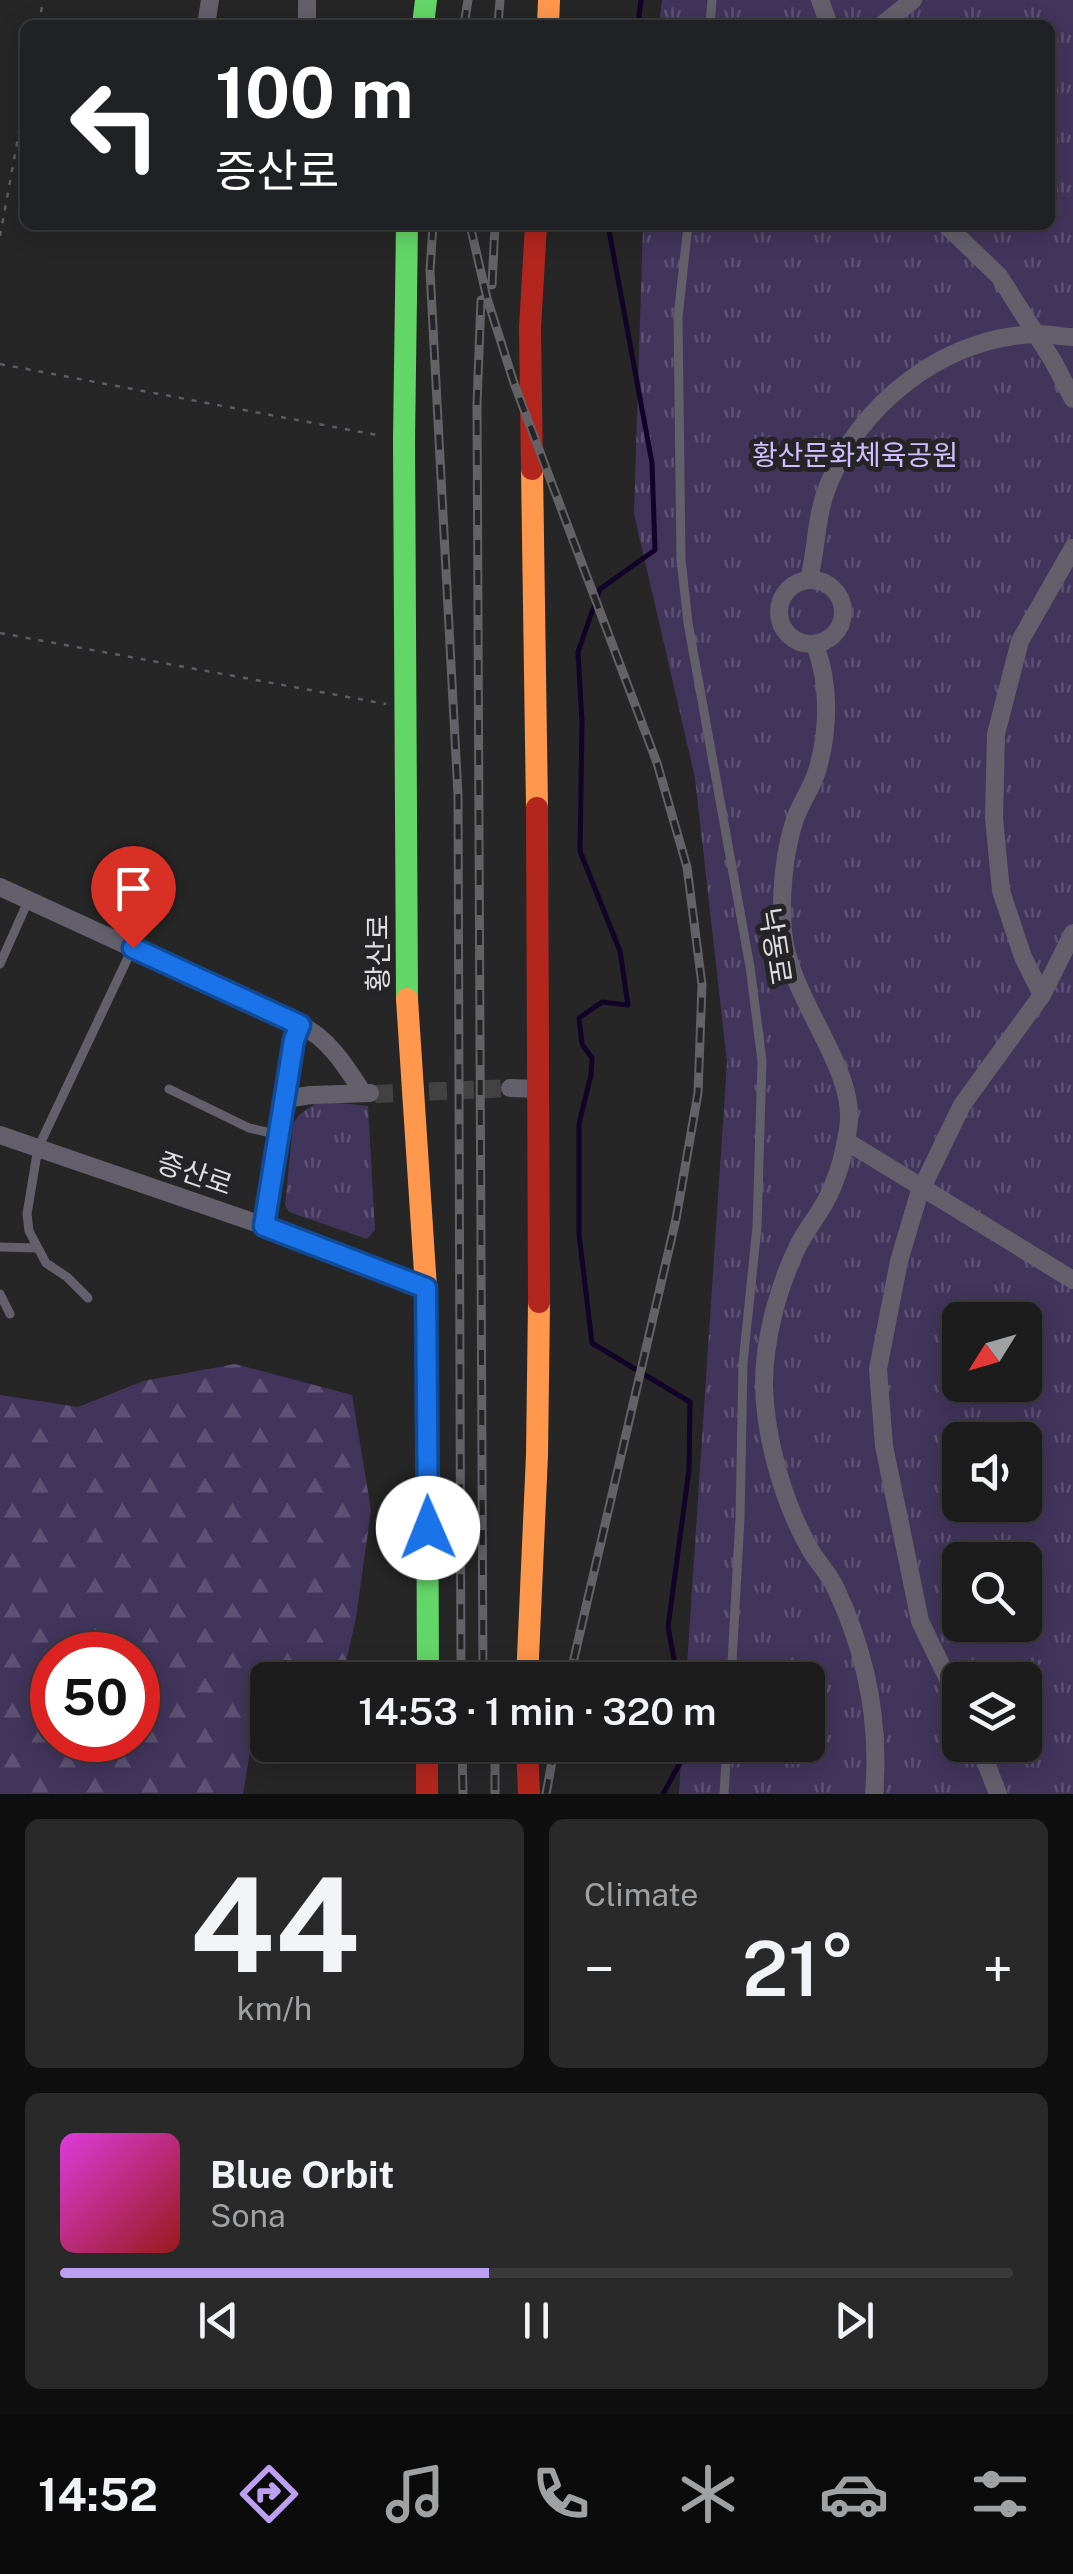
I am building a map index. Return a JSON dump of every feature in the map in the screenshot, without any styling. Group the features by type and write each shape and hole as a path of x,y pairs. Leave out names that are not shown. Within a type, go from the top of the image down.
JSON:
{"main road":[{"name":"황산로","path":"407,230 407,993 426,1288 428,1662"},
{"path":"527,1662 538,1428 530,328 536,230"},
{"path":"427,1762 427,1794"},
{"path":"528,1762 530,1794"}],"street":[{"path":"888,20 913,0"},
{"path":"951,230 999,276 1073,399"},
{"path":"809,580 814,528 828,486 852,439 881,404 911,378 954,354 997,340 1036,334 1073,337"},
{"path":"1042,995 1023,957 1000,891 994,818 996,734 1020,642 1073,548"},
{"path":"809,580 835,591 844,606 844,622 815,645 792,638 781,623 779,610 780,600 789,589 809,580"},
{"path":"815,645 822,662 825,693 824,742 816,774 796,819 788,856 783,932 794,981 834,1056 850,1124 832,1188 799,1244 779,1294 764,1384 782,1478 811,1551 836,1588 868,1680 877,1760 874,1794"},
{"path":"0,887 314,1031 369,1093 285,1099"},
{"path":"942,1667 920,1622 884,1446 878,1369 899,1261 922,1188 962,1105 1042,995 1073,933"},
{"path":"264,1226 294,1040 300,1025"},
{"path":"510,1088 538,1089"},
{"name":"증산로","path":"0,1135 264,1226 426,1288"},
{"path":"846,1141 1073,1280"},
{"path":"986,1762 998,1794"}],"lane":[{"name":"낙동로","path":"687,230 678,317 680,559 750,968 762,1061 757,1227 743,1363 732,1662"},
{"path":"0,964 29,900"},
{"path":"88,1298 46,1263 36,1248 27,1214 38,1148 133,948"},
{"path":"169,1089 249,1128 280,1135"},
{"path":"0,1247 36,1248"},
{"path":"0,1294 10,1314"},
{"path":"724,1794 726,1762"}],"path":[{"path":"0,236 20,127"},
{"path":"0,364 404,440"},
{"path":"0,633 408,708"}],"green space":[{"name":"황산문화체육공원","path":"662,0 1073,0 1073,1794 679,1794 681,1762 825,1762 825,1662 687,1662 727,1062 695,778 634,514 643,230 1055,230 1055,20 660,20"},
{"path":"319,1101 368,1106 375,1230 367,1239 289,1212 285,1205 293,1124"},
{"path":"235,1364 352,1395 371,1510 346,1662 250,1662 250,1751 243,1794 0,1794 0,1395 78,1407 143,1381"}],"waterway":[{"path":"639,20 641,0"},
{"path":"609,230 652,463 655,550 600,589 578,652 582,723 580,851 620,951 628,1005 602,1002 579,1018 582,1044 592,1058 579,1124 579,1234 592,1343 690,1402 689,1470 668,1627 675,1662"},
{"path":"663,1794 681,1762"}],"tunnel":[{"path":"375,1094 510,1088"}],"railway":[{"path":"465,20 468,0"},
{"path":"498,20 500,0"},
{"path":"433,230 430,271 458,795 461,1662"},
{"path":"471,230 487,298 514,383 657,763 687,867 702,985 698,1093 676,1219 573,1662"},
{"path":"492,285 495,230"},
{"path":"481,300 477,404 483,1662"},
{"path":"462,1762 463,1794"},
{"path":"495,1762 495,1794"},
{"path":"546,1794 552,1762"}],"traffic: fast":[{"path":"424,20 426,0"},
{"path":"407,230 407,999"},
{"path":"427,1404 428,1662"}],"traffic: slow":[{"path":"548,20 549,0"},
{"path":"532,469 537,808"},
{"path":"407,999 426,1288 427,1404"},
{"path":"528,1662 539,1302"}],"traffic: jam":[{"path":"532,469 530,328 536,230"},
{"path":"537,808 539,1302"},
{"path":"427,1762 427,1794"},
{"path":"528,1762 529,1794"}],"route":[{"path":"133,948 300,1025 294,1040 264,1226 426,1288 428,1528"}]}
